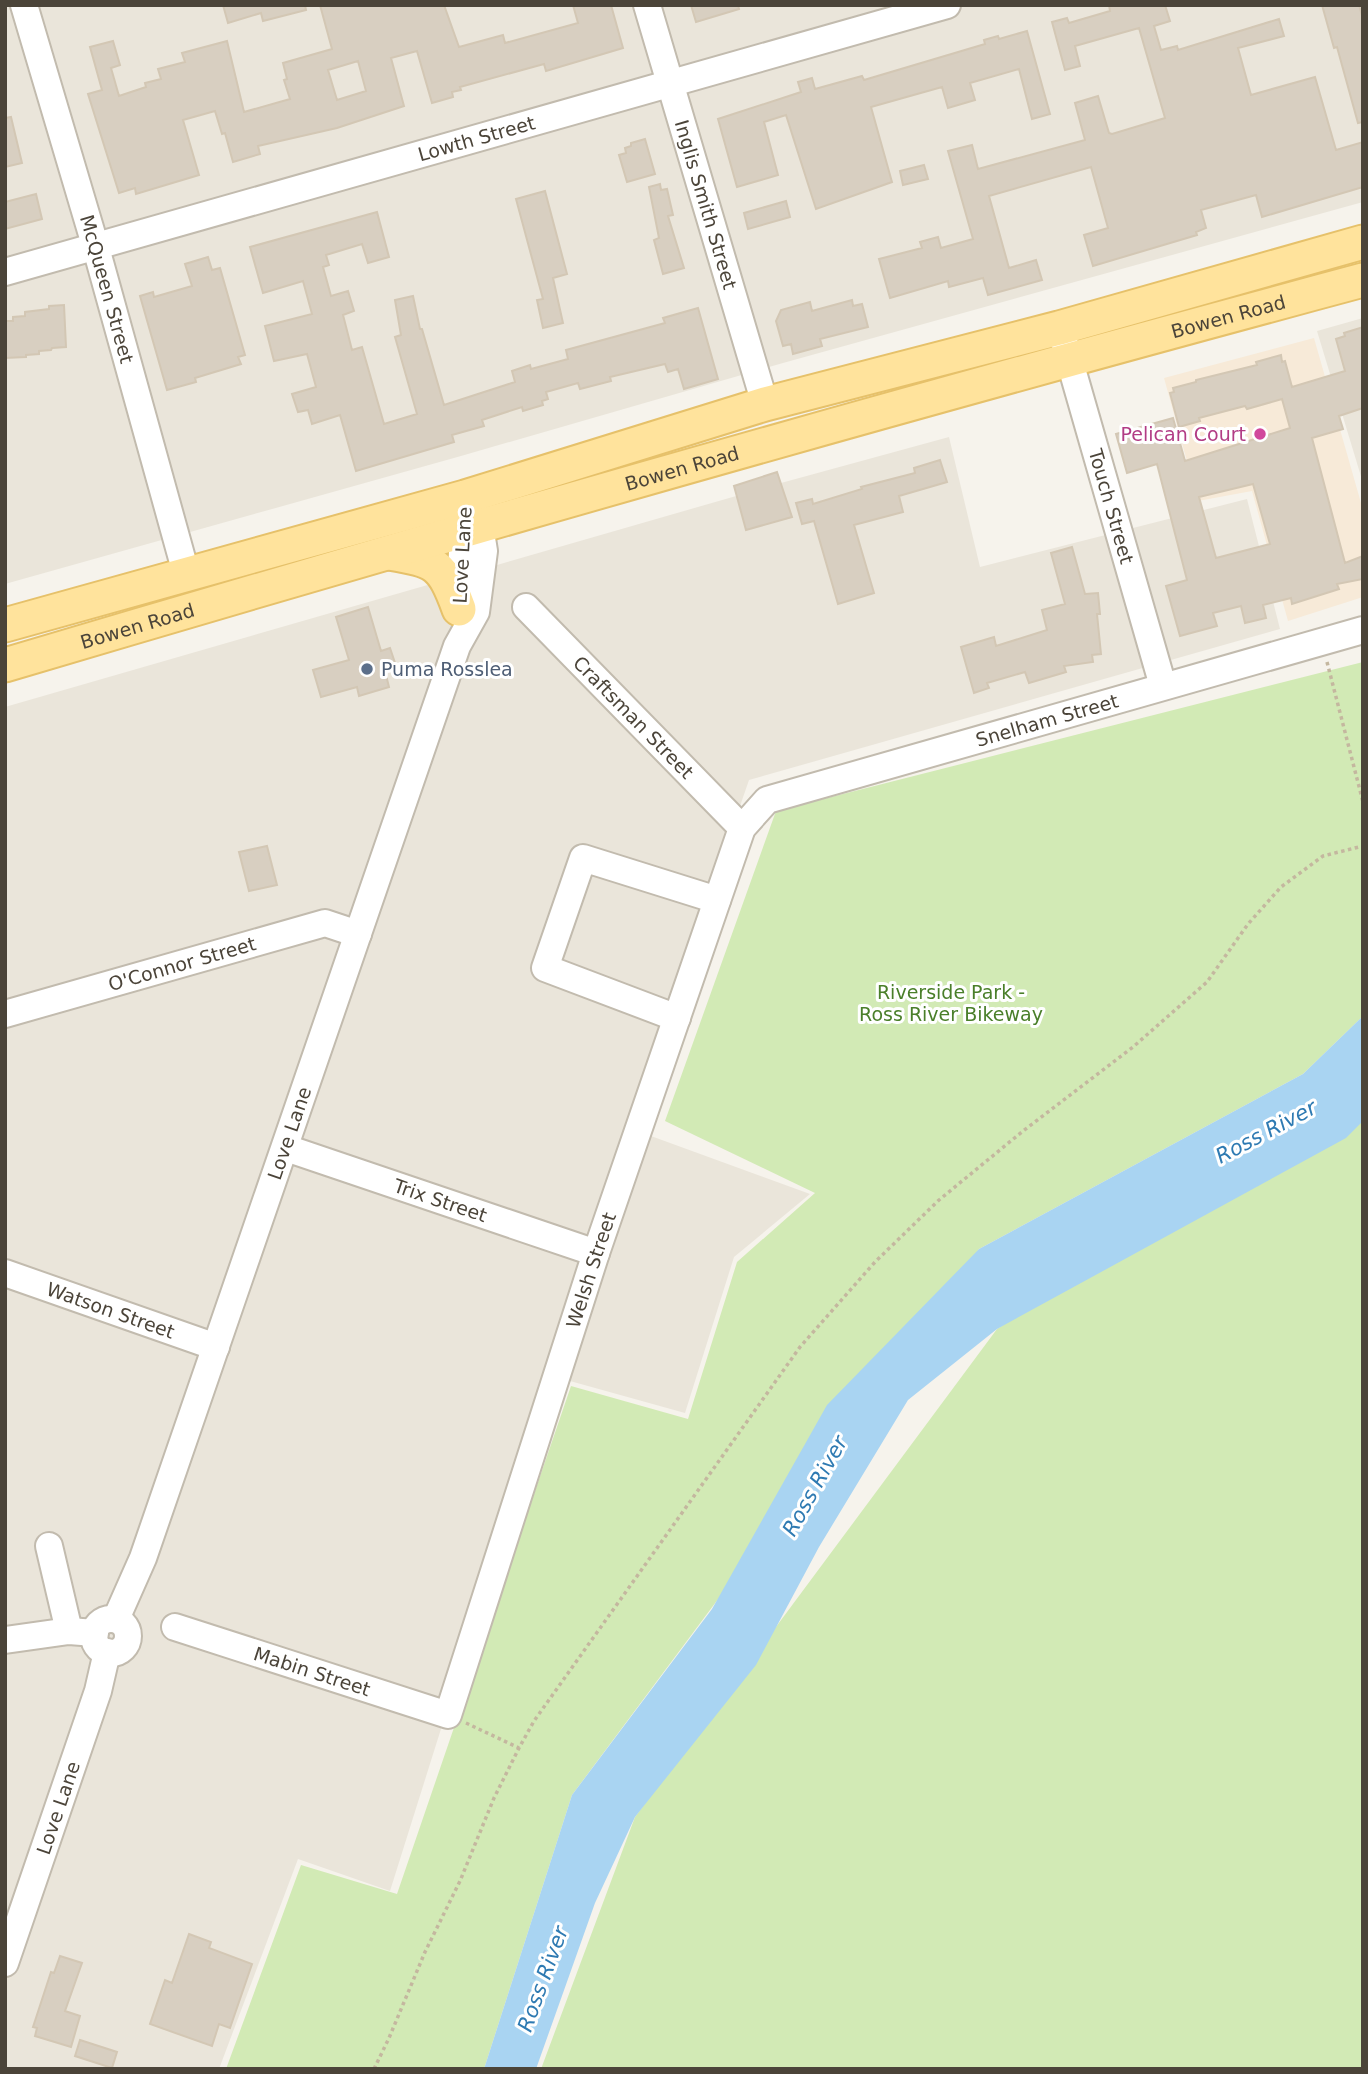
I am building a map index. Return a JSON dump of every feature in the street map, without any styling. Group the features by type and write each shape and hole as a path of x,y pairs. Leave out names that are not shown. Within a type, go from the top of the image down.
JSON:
{"main road":[{"name":"Bowen Road","path":"5,625 465,497 765,404 1059,328 1363,242"},
{"name":"Bowen Road","path":"5,665 1069,359 1363,280"},
{"path":"388,553 417,558 436,565 450,584 459,609"}],"street":[{"name":"McQueen Street","path":"24,5 96,248 186,573"},
{"name":"Inglis Smith Street","path":"647,5 765,404"},
{"name":"Lowth Street","path":"5,272 947,5"},
{"name":"Touch Street","path":"1059,328 1163,686"},
{"name":"Love Lane","path":"5,1963 11,1926 97,1691 106,1635 143,1559 457,646 476,612 484,551 471,529 465,497"},
{"name":"Love Lane","path":"457,646 463,563 471,529"},
{"name":"Craftsman Street","path":"526,607 743,828"},
{"name":"Snelham Street","path":"743,828 767,800 1363,630"},
{"name":"Welsh Street","path":"448,1715 596,1253 743,828"},
{"path":"677,1018 545,968 583,858 718,900"},
{"name":"O'Connor Street","path":"5,1014 325,923 358,934"},
{"name":"Trix Street","path":"286,1148 596,1253"},
{"name":"Watson Street","path":"5,1273 216,1347"},
{"path":"49,1546 69,1631"},
{"name":"Mabin Street","path":"174,1627 448,1715"},
{"path":"5,1640 69,1631 106,1635"}],"path":[{"path":"1321,642 1363,802"},
{"path":"374,2069 425,1952 460,1881 494,1798 534,1721 800,1347 876,1262 939,1200 1023,1131 1133,1047 1207,982 1248,924 1281,887 1322,856 1363,846"},
{"path":"448,1715 519,1748"}],"shaded area":[{"path":"5,5 1363,5 1363,202 5,584"},
{"path":"1363,318 1363,483 1317,331"},
{"name":"Pelican Court","path":"1314,338 1363,510 1363,597 1288,621 1252,491 1198,501 1164,378"},
{"path":"949,437 980,567 1247,499 1280,629 749,780 629,1128 810,1194 734,1257 685,1413 552,1376 390,1891 298,1859 219,2069 5,2069 5,707"}],"green space":[{"name":"Riverside Park - Ross River Bikeway","path":"1363,662 1363,1016 1303,1074 979,1249 572,1795 484,2069 226,2069 301,1865 397,1894 571,1386 688,1419 737,1262 815,1193 665,1121 776,811"},
{"path":"1363,1083 1363,2069 541,2069 635,1817 997,1329"}],"water":[{"name":"Ross River","path":"1363,1016 1363,1121 1346,1138 997,1329 908,1400 819,1547 756,1665 635,1817 595,1903 536,2069 484,2069 572,1795 712,1609 827,1405 979,1249 1303,1074"}],"building":[{"path":"223,5 305,5 306,10 263,21 261,13 228,23"},
{"path":"320,5 444,5 459,47 503,35 505,43 578,23 573,5 611,5 623,48 546,71 544,64 460,87 461,90 452,92 453,97 432,103 417,51 391,58 404,106 337,128 258,146 260,154 233,162 225,133 222,134 215,111 183,120 199,175 136,194 135,188 119,193 88,94 102,90 90,47 113,41 120,65 111,68 119,96 146,87 145,83 161,79 158,69 185,62 182,53 227,41 244,112 290,99 284,80 287,79 283,63 332,49","holes":["358,61 366,91 337,100 328,70"]},
{"path":"691,5 738,5 739,9 696,22"},
{"path":"1109,5 1165,5 1170,21 1154,26 1161,50 1177,46 1178,50 1279,19 1284,36 1238,48 1251,95 1315,77 1336,150 1363,142 1363,187 1262,217 1256,195 1201,210 1206,228 1196,232 1197,235 1093,266 1084,235 1108,228 1091,167 989,196 1009,268 1036,260 1042,280 988,295 983,278 949,287 948,281 890,298 879,259 922,248 920,242 938,237 941,248 973,239 948,151 972,145 978,169 1085,140 1075,103 1098,96 1109,133 1112,134 1165,118 1139,28 1075,46 1080,66 1065,70 1052,22 1067,18 1069,23 1110,11"},
{"path":"1322,5 1359,5 1363,19 1363,122 1358,123"},
{"path":"1027,31 1050,114 1032,119 1019,69 970,83 975,100 948,108 942,87 871,107 892,182 816,209 786,115 764,122 778,175 737,187 718,119 801,92 798,82 812,78 815,89 862,76 864,80 985,44 984,40"},
{"path":"11,117 22,163 5,167 5,118"},
{"path":"645,139 655,174 627,182 619,155 626,153 625,148 631,146 631,143"},
{"path":"924,165 928,179 903,185 900,171"},
{"path":"660,184 661,190 667,189 673,215 668,216 684,268 663,274 654,240 659,238 649,187"},
{"path":"545,191 567,274 553,278 563,323 543,328 537,300 543,299 516,199"},
{"path":"36,194 42,219 5,229 5,202"},
{"path":"786,201 790,217 748,229 744,213"},
{"path":"377,212 389,257 368,263 362,244 326,255 329,265 323,267 331,296 348,291 354,311 343,315 352,350 362,347 384,424 417,414 395,337 401,335 395,300 413,296 420,329 444,405 515,382 512,371 568,359 566,350 665,323 663,318 698,308 718,379 684,389 678,369 668,372 665,364 610,377 611,381 580,389 578,383 546,392 548,399 542,401 543,405 523,411 522,407 482,420 484,426 452,435 454,442 356,471 340,415 312,424 308,410 298,412 292,394 316,387 307,354 274,361 265,326 312,314 303,281 263,293 250,247"},
{"path":"208,257 212,270 220,268 245,355 238,357 241,364 167,390 140,296 153,292 154,297 192,286 185,264"},
{"path":"852,300 853,306 862,304 868,327 820,339 822,346 793,354 791,344 783,346 776,321 781,310 810,302 812,311"},
{"path":"64,305 66,347 39,351 39,354 26,357 5,358 5,321 25,316 25,312"},
{"path":"1363,327 1363,408 1339,416 1343,429 1312,438 1345,563 1363,556 1363,579 1337,584 1339,589 1292,604 1291,598 1263,605 1266,618 1245,623 1241,606 1213,613 1217,626 1180,636 1166,586 1187,580 1157,464 1127,473 1116,434 1173,418 1185,461 1290,428 1282,399 1199,418 1200,421 1179,427 1170,393 1174,392 1173,388 1196,380 1257,365 1256,362 1281,355 1292,387 1345,371 1336,339 1345,336 1344,333","holes":["1253,484 1270,544 1216,558 1199,497"]},
{"path":"940,460 947,482 899,496 903,512 854,525 874,593 838,604 814,521 802,524 796,503 812,499 813,504 862,489 861,487 915,473 914,468"},
{"path":"777,472 792,517 746,530 734,486"},
{"path":"1072,547 1085,594 1098,593 1101,654 1092,655 1093,662 1064,666 1066,672 1029,683 1025,672 987,683 989,688 974,693 961,647 994,637 996,646 1047,630 1042,610 1065,604 1051,553"},
{"path":"368,607 381,651 390,648 395,663 384,667 389,687 359,696 357,687 321,697 313,670 349,660 336,617"},
{"path":"267,846 277,885 249,891 239,852"},
{"path":"189,1934 211,1942 209,1948 252,1964 230,2028 219,2024 212,2046 150,2024 165,1980 172,1983"},
{"path":"60,1956 82,1963 65,2011 80,2016 71,2047 35,2036 37,2028 33,2027 51,1972 54,1973"},
{"path":"80,2040 117,2052 112,2068 75,2056"}],"place":[{"name":"Pelican Court","path":"1260,434"},
{"name":"Puma Rosslea","path":"367,669"}]}
